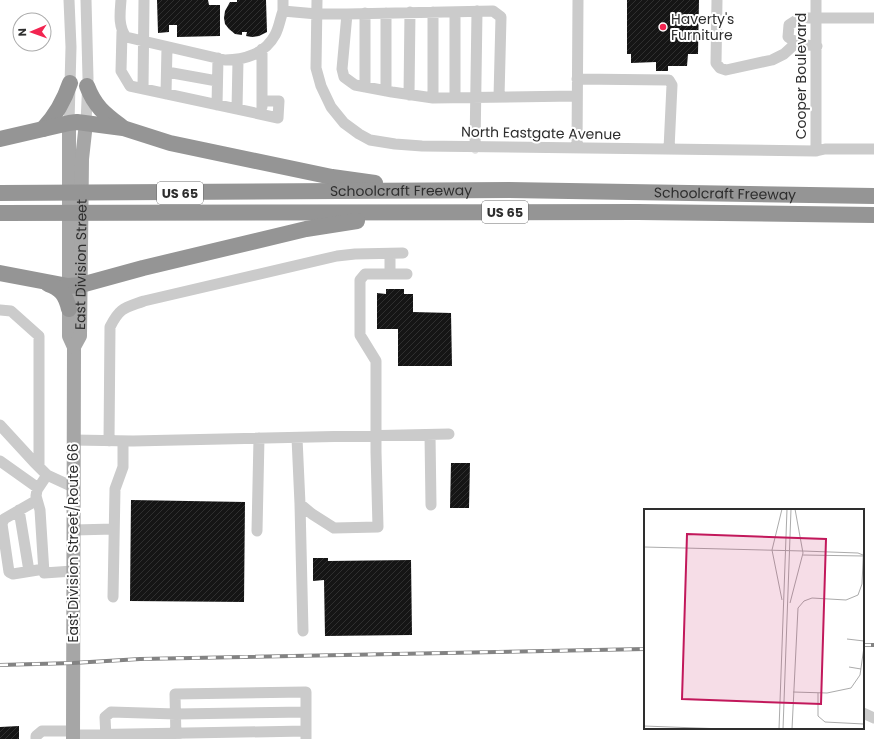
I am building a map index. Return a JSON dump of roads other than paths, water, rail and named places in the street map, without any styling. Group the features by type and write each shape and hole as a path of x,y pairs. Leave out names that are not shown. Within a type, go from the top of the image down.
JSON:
{"highway":[{"path":"43,129 60,107 66,96 70,82"},
{"path":"87,86 92,98 100,110 123,128"},
{"path":"0,139 77,122 123,128 170,142 346,179 387,184 509,190"},
{"name":"Schoolcraft Freeway","path":"0,193 509,190 874,196"},
{"path":"0,273 74,286 306,229 334,224 374,219 510,212"},
{"name":"Schoolcraft Freeway","path":"0,213 510,212 874,215"},
{"path":"41,281 60,290 66,299 69,309"}],"main road":[{"path":"69,123 75,160"},
{"path":"75,160 86,123"},
{"name":"East Division Street","path":"74,347 80,336 74,286 75,160"},
{"name":"East Division Street","path":"74,286 69,309 69,336 74,347"},
{"name":"East Division Street/Route 66","path":"73,735 74,347"}],"street":[{"path":"69,0 71,47 69,123"},
{"path":"86,0 86,123"},
{"path":"121,0 121,71 130,86 278,118 279,101 262,101"},
{"path":"143,89 144,0"},
{"name":"North Eastgate Avenue","path":"317,0 316,68 321,86 331,107 344,123 370,140 409,146 475,148 816,151 825,149 874,149"},
{"path":"577,148 578,0"},
{"path":"717,0 716,64 720,68 726,70 772,60 784,54 796,42"},
{"name":"Cooper Boulevard","path":"816,0 816,151"},
{"path":"122,32 126,37 144,42 218,58 238,60 256,53 267,46 275,35 283,6 317,14 493,11 501,17 499,97"},
{"path":"475,148 477,11"},
{"path":"409,95 410,12"},
{"path":"432,12 433,98"},
{"path":"455,12 455,97"},
{"path":"365,13 365,87"},
{"path":"386,13 386,91"},
{"path":"347,14 342,69 344,77 355,85 433,98 577,96"},
{"path":"817,46 802,45 788,37 789,25 800,18 874,18"},
{"path":"166,94 167,47"},
{"path":"262,49 262,114"},
{"path":"216,105 218,58"},
{"path":"237,109 238,60"},
{"path":"167,72 217,81"},
{"path":"577,79 669,80 672,85 669,150"},
{"path":"109,441 110,327 116,315 124,308 144,300 337,256 355,254 403,254"},
{"path":"390,254 390,274"},
{"path":"300,504 312,514 334,528 378,527 376,361 360,335 360,280 365,274 407,274"},
{"path":"0,310 11,311 38,336 43,471 38,488 37,500 40,510 44,573 73,571"},
{"path":"1,429 43,471 73,487"},
{"path":"73,440 123,441 449,434"},
{"path":"430,435 431,505"},
{"path":"257,531 259,438"},
{"path":"297,438 303,631"},
{"path":"113,596 115,489 123,468 123,441"},
{"path":"0,461 38,488"},
{"path":"37,500 4,519 2,524 9,572 13,574 44,569"},
{"path":"19,510 29,571"},
{"path":"74,530 114,530"},
{"path":"36,739 36,736 42,731 106,737 306,735 306,692 175,694 176,736"},
{"path":"106,737 105,717 111,712 176,714 306,712"},
{"path":"864,713 874,718"}],"railway":[{"path":"864,645 874,645"},
{"path":"0,665 140,659 644,649"}],"place":[{"name":"Haverty's Furniture","path":"663,27"}]}
